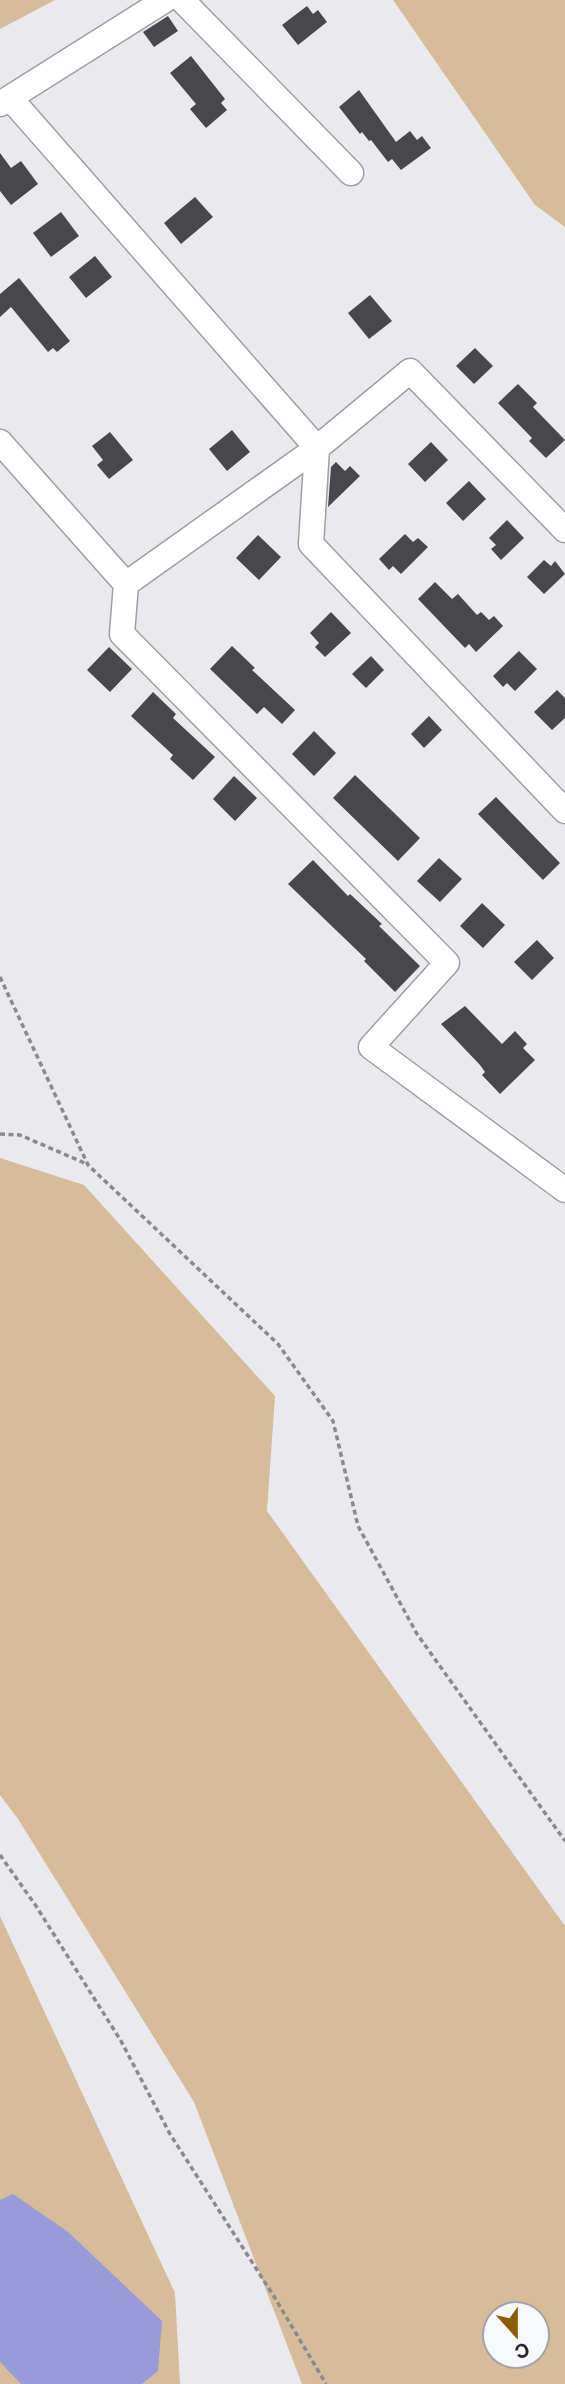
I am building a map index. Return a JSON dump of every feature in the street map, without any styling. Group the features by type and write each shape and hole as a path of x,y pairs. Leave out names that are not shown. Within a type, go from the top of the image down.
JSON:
{"lane":[{"path":"165,0 5,101 317,448 311,544 565,811"},
{"path":"181,0 351,173"},
{"path":"126,584 317,448 410,372 565,530"},
{"path":"0,442 126,584 122,634 447,963 371,1046 565,1191"}],"path":[{"path":"0,977 88,1165"},
{"path":"0,1134 20,1135 88,1165 278,1344 333,1421 358,1526 416,1634 565,1841"},
{"path":"0,1855 36,1906 121,2041 170,2134 275,2298 326,2384"}],"shaded area":[{"path":"0,0 55,0 0,29"},
{"path":"393,0 565,0 565,227 535,205"},
{"path":"0,1158 84,1185 275,1396 267,1511 565,1926 565,2384 302,2384 194,2102 18,1819 0,1795"},
{"path":"0,1916 175,2293 180,2384 0,2384"}],"water":[{"path":"13,2194 67,2231 162,2321 158,2371 142,2384 21,2384 0,2362 0,2200"}],"building":[{"path":"307,6 313,14 318,10 327,22 298,45 282,25"},
{"path":"168,16 178,31 154,47 143,32"},
{"path":"191,56 225,99 221,103 227,110 206,128 190,109 196,104 170,73"},
{"path":"359,90 396,142 410,131 417,140 422,136 431,148 401,170 392,159 388,162 371,140 362,132 360,134 339,107"},
{"path":"0,153 11,168 21,161 38,184 11,205 0,191"},
{"path":"195,197 213,217 181,244 164,223"},
{"path":"61,212 79,236 51,257 33,233"},
{"path":"95,256 112,277 86,298 69,277"},
{"path":"19,278 70,341 57,352 53,348 48,352 11,307 0,317 0,294"},
{"path":"370,295 392,321 369,339 348,313"},
{"path":"475,348 493,366 474,384 456,366"},
{"path":"518,384 537,403 533,407 565,440 546,458 529,441 532,438 498,403"},
{"path":"232,430 250,452 227,471 209,449"},
{"path":"110,432 133,460 109,479 97,465 103,460 92,446"},
{"path":"431,442 448,460 425,482 408,464"},
{"path":"336,462 345,471 350,466 360,476 328,507 331,467"},
{"path":"469,481 486,499 463,521 446,503"},
{"path":"507,520 524,538 501,560 491,549 496,545 489,538"},
{"path":"405,534 413,542 418,538 428,547 401,574 393,566 389,570 379,559"},
{"path":"258,535 281,557 259,580 236,558"},
{"path":"544,560 551,566 555,561 565,574 544,594 527,577"},
{"path":"435,582 452,599 458,594 477,615 481,612 489,620 494,616 503,626 476,652 469,644 465,648 418,599"},
{"path":"331,612 351,633 325,657 315,647 319,643 310,633"},
{"path":"232,646 255,668 252,670 295,710 282,724 264,707 257,714 210,669"},
{"path":"109,647 132,669 110,692 87,670"},
{"path":"519,651 537,669 515,691 507,683 503,687 493,676"},
{"path":"371,656 384,670 366,688 352,674"},
{"path":"557,690 565,698 565,718 552,730 534,712"},
{"path":"153,692 176,714 173,718 215,757 193,780 170,759 173,755 131,716"},
{"path":"429,716 442,730 424,748 411,734"},
{"path":"314,731 336,753 314,776 292,754"},
{"path":"355,775 420,838 398,861 333,798"},
{"path":"234,776 257,798 235,821 213,799"},
{"path":"496,797 560,863 543,880 478,814"},
{"path":"439,858 462,879 440,902 417,881"},
{"path":"313,860 348,896 350,894 382,924 379,926 420,966 395,992 364,961 366,959 288,884"},
{"path":"482,903 505,925 483,948 460,926"},
{"path":"537,940 554,958 532,980 514,962"},
{"path":"465,1006 502,1044 515,1031 527,1044 523,1048 535,1060 500,1094 482,1075 485,1072 480,1065 441,1024"}]}
